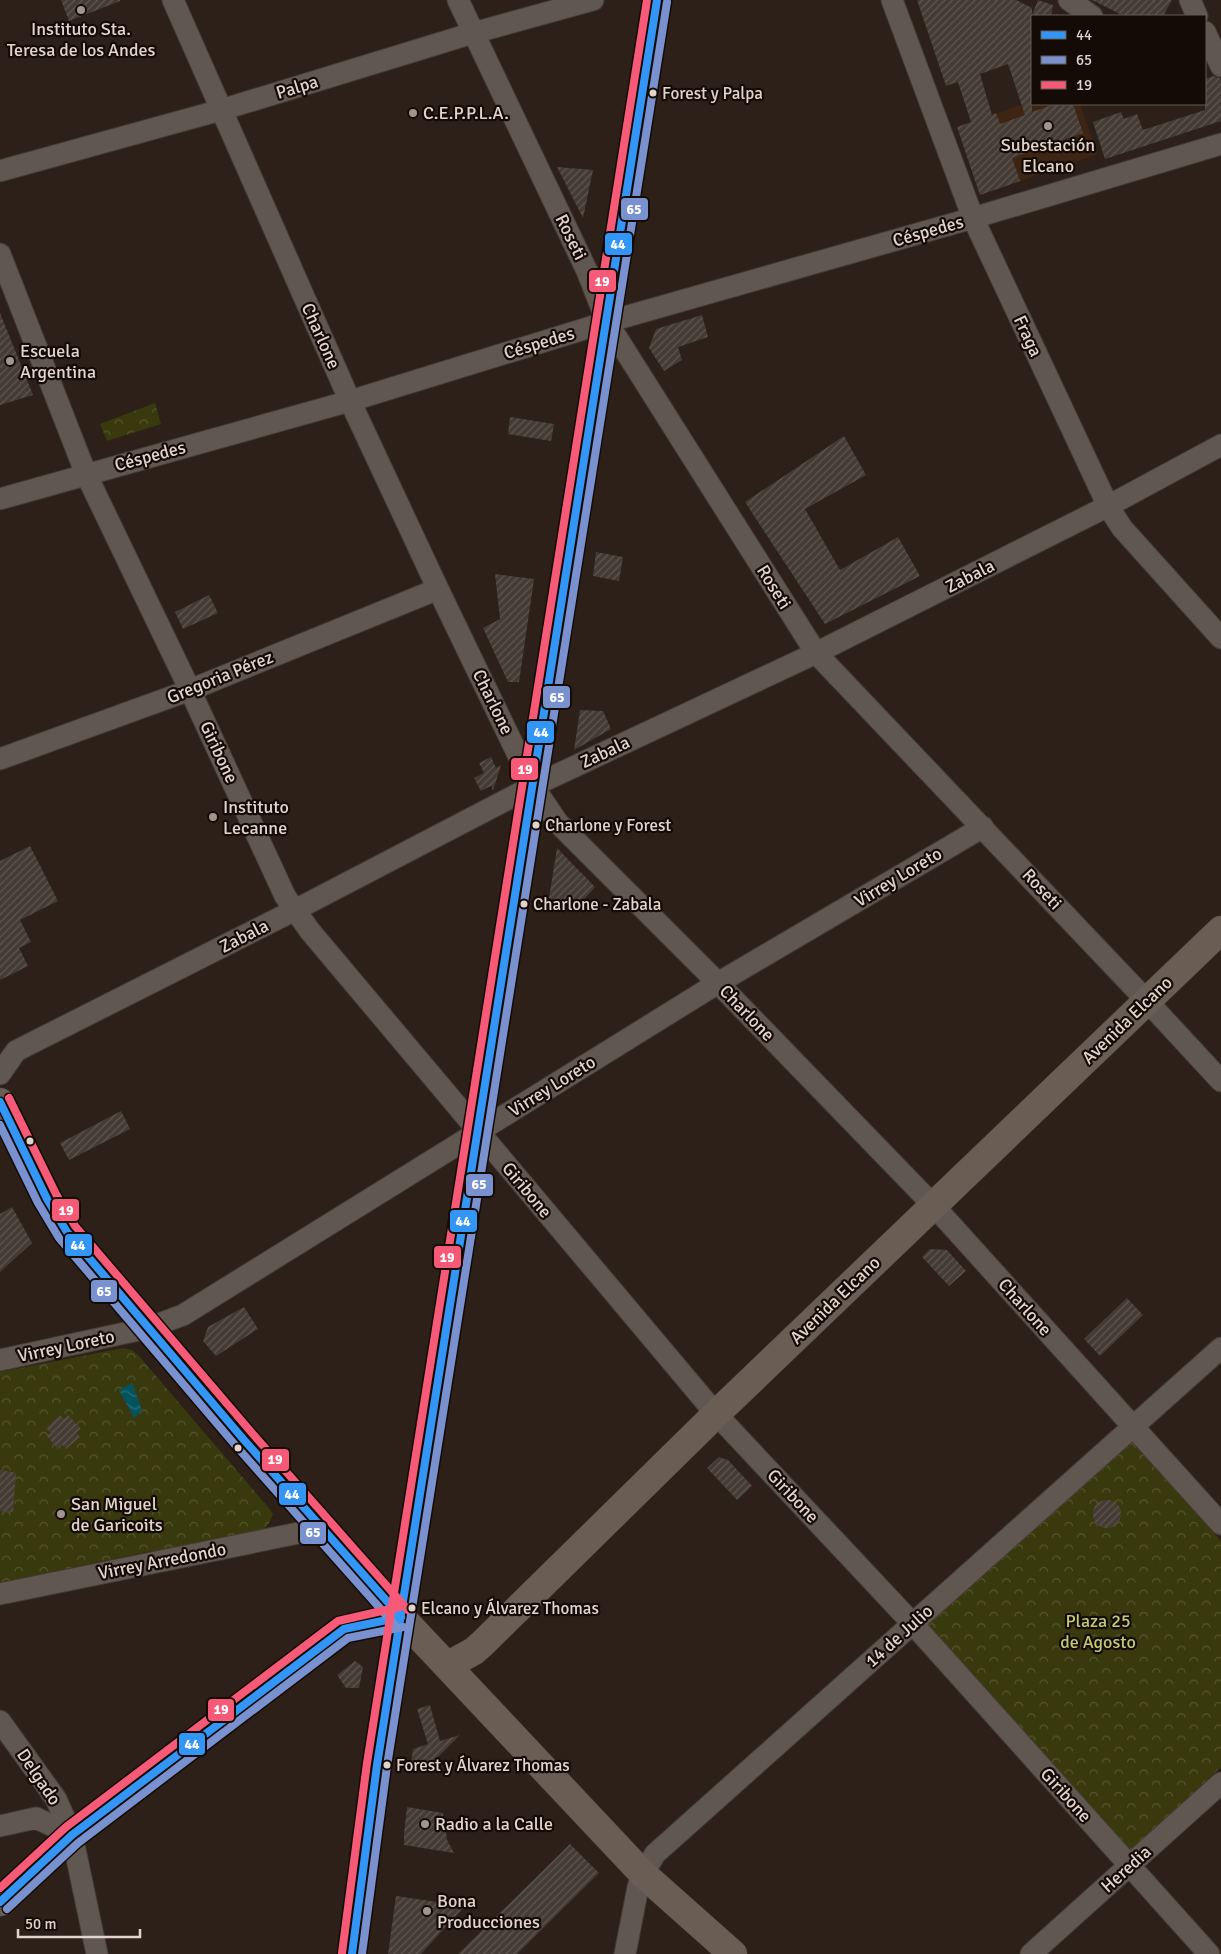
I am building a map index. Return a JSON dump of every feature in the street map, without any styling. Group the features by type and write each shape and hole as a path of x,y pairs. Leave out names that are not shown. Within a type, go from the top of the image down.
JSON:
{"main road":[{"path":"352,1954 376,1774 608,322 657,0"},
{"name":"Avenida Elcano","path":"447,1666 474,1651 482,1644 716,1414 1221,930"},
{"path":"0,1102 47,1200 57,1216 79,1246 244,1440 401,1617 643,1874 733,1954"},
{"path":"0,1902 72,1835 344,1629 401,1617"}],"street":[{"name":"Charlone","path":"173,0 350,401 438,589 534,786 558,823 718,983 934,1206 1221,1524"},
{"name":"Roseti","path":"458,0 587,271 608,322 816,653 1221,1081"},
{"name":"Palpa","path":"0,172 221,110 473,33 593,0"},
{"name":"Fraga","path":"892,0 973,218 1108,506 1122,528 1221,638"},
{"path":"1069,0 1091,15"},
{"path":"1190,0 1197,15"},
{"path":"1206,34 1221,66"},
{"name":"Céspedes","path":"0,499 350,401 608,322 973,218 1221,144"},
{"name":"Giribone","path":"0,254 86,474 190,690 281,887 295,910 310,931 716,1414 913,1624 1209,1954"},
{"name":"Zabala","path":"0,1074 16,1051 295,910 534,786 816,653 1108,506 1221,445"},
{"name":"Gregoria Pérez","path":"0,759 190,690 438,589"},
{"name":"Virrey Loreto","path":"0,1360 148,1328 183,1315 718,983 982,827"},
{"name":"14 de Julio","path":"625,1954 638,1887 643,1874 655,1854 1221,1348"},
{"name":"Virrey Arredondo","path":"0,1594 323,1528"},
{"name":"Delgado","path":"0,1721 56,1799 72,1835 97,1954"},
{"name":"Heredia","path":"1031,1954 1221,1783"},
{"path":"0,1826 36,1818 72,1835"}],"shaded area":[{"path":"1031,101 1031,105 1080,105 1098,154 980,195 957,127"}],"green space":[{"path":"155,403 161,424 107,441 100,424"},
{"path":"123,1348 132,1350 139,1356 267,1506 273,1514 269,1523 258,1536 146,1552 0,1583 0,1372"},
{"name":"Plaza 25 de Agosto","path":"1131,1440 1221,1541 1221,1767 1130,1851 926,1622"}],"water":[{"path":"132,1383 142,1410 134,1418 119,1390"}],"building":[{"name":"Instituto Sta. Teresa de los Andes","path":"61,0 120,0 120,1 69,21"},
{"path":"917,0 1016,0 1032,8 1032,112 1052,105 1073,105 1083,133 1012,158 1020,181 980,195 957,127 971,122 958,82 946,86","holes":["1008,64 1025,115 1000,124 996,113 992,115 980,74"]},
{"path":"1038,0 1053,5 1051,15 1032,15"},
{"path":"1092,0 1172,0 1164,15 1122,15"},
{"path":"1213,76 1220,78 1221,121 1105,159 1093,122 1121,112 1124,119 1137,114 1143,130 1205,110 1206,79"},
{"path":"557,167 593,170 583,218"},
{"name":"Escuela Argentina","path":"0,313 33,395 0,405"},
{"path":"702,315 708,337 678,347 682,360 664,371 649,348 656,329"},
{"path":"510,417 554,424 551,441 508,434"},
{"path":"844,436 866,475 805,509 840,570 898,537 920,576 825,624 745,502"},
{"path":"596,552 623,557 619,581 593,576"},
{"path":"495,574 534,579 519,682 508,682 483,628 500,619"},
{"path":"209,595 218,613 183,629 175,612"},
{"path":"580,710 603,711 611,729 574,750"},
{"path":"491,757 496,768 501,765 493,791 491,786 481,791 474,778 484,773 479,763"},
{"path":"30,846 58,901 20,920 31,942 19,948 28,966 0,980 0,861"},
{"path":"557,848 595,887 577,907 549,898"},
{"path":"121,1111 130,1129 69,1160 60,1143"},
{"path":"12,1207 32,1243 0,1272 0,1214"},
{"path":"930,1249 947,1250 966,1271 949,1286 922,1257"},
{"path":"1127,1298 1143,1315 1100,1356 1084,1339"},
{"path":"244,1307 258,1329 216,1356 203,1341 208,1327"},
{"path":"60,1415 64,1419 68,1415 81,1429 76,1433 80,1437 66,1449 62,1445 58,1449 47,1436 51,1433 46,1428"},
{"path":"719,1457 728,1460 752,1486 737,1500 707,1468"},
{"path":"0,1470 16,1473 13,1512 0,1511"},
{"path":"1107,1500 1117,1504 1121,1514 1117,1524 1107,1528 1097,1524 1093,1514 1097,1504"},
{"path":"355,1661 363,1667 359,1688 346,1688 337,1675"},
{"path":"430,1705 440,1741 460,1735 432,1763 411,1764 413,1749 428,1744 417,1709"},
{"name":"Radio a la Calle","path":"407,1807 443,1813 447,1840 454,1853 404,1845"},
{"path":"570,1844 599,1873 517,1954 458,1954"},
{"path":"396,1896 465,1906 421,1954 388,1954"}],"transit line":[{"name":"19","path":"342,1953 367,1763 647,0"},
{"name":"44","path":"352,1954 377,1765 657,0"},
{"name":"65","path":"362,1954 387,1766 667,2"},
{"name":"19","path":"9,1098 56,1194 75,1226 252,1433 408,1610"},
{"name":"44","path":"0,1102 47,1199 67,1232 244,1440 401,1617"},
{"name":"65","path":"0,1125 38,1203 59,1238 236,1446 394,1624"},
{"name":"19","path":"0,1888 66,1827 338,1621 399,1607"},
{"name":"44","path":"0,1902 72,1835 344,1629 401,1617"},
{"name":"65","path":"7,1909 78,1843 348,1638 403,1627"}],"place":[{"name":"Instituto Sta. Teresa de los Andes","path":"81,10"},
{"name":"Forest y Palpa","path":"653,93"},
{"name":"C.E.P.P.L.A.","path":"413,113"},
{"name":"Subestación Elcano","path":"1048,126"},
{"name":"Escuela Argentina","path":"10,361"},
{"name":"Instituto Lecanne","path":"213,817"},
{"name":"Charlone y Forest","path":"536,825"},
{"name":"Charlone - Zabala","path":"524,904"},
{"name":"San Miguel de Garicoits","path":"61,1514"},
{"name":"Elcano y Álvarez Thomas","path":"412,1608"},
{"name":"Forest y Álvarez Thomas","path":"387,1765"},
{"name":"Radio a la Calle","path":"425,1824"},
{"name":"Bona Producciones","path":"427,1911"}]}
